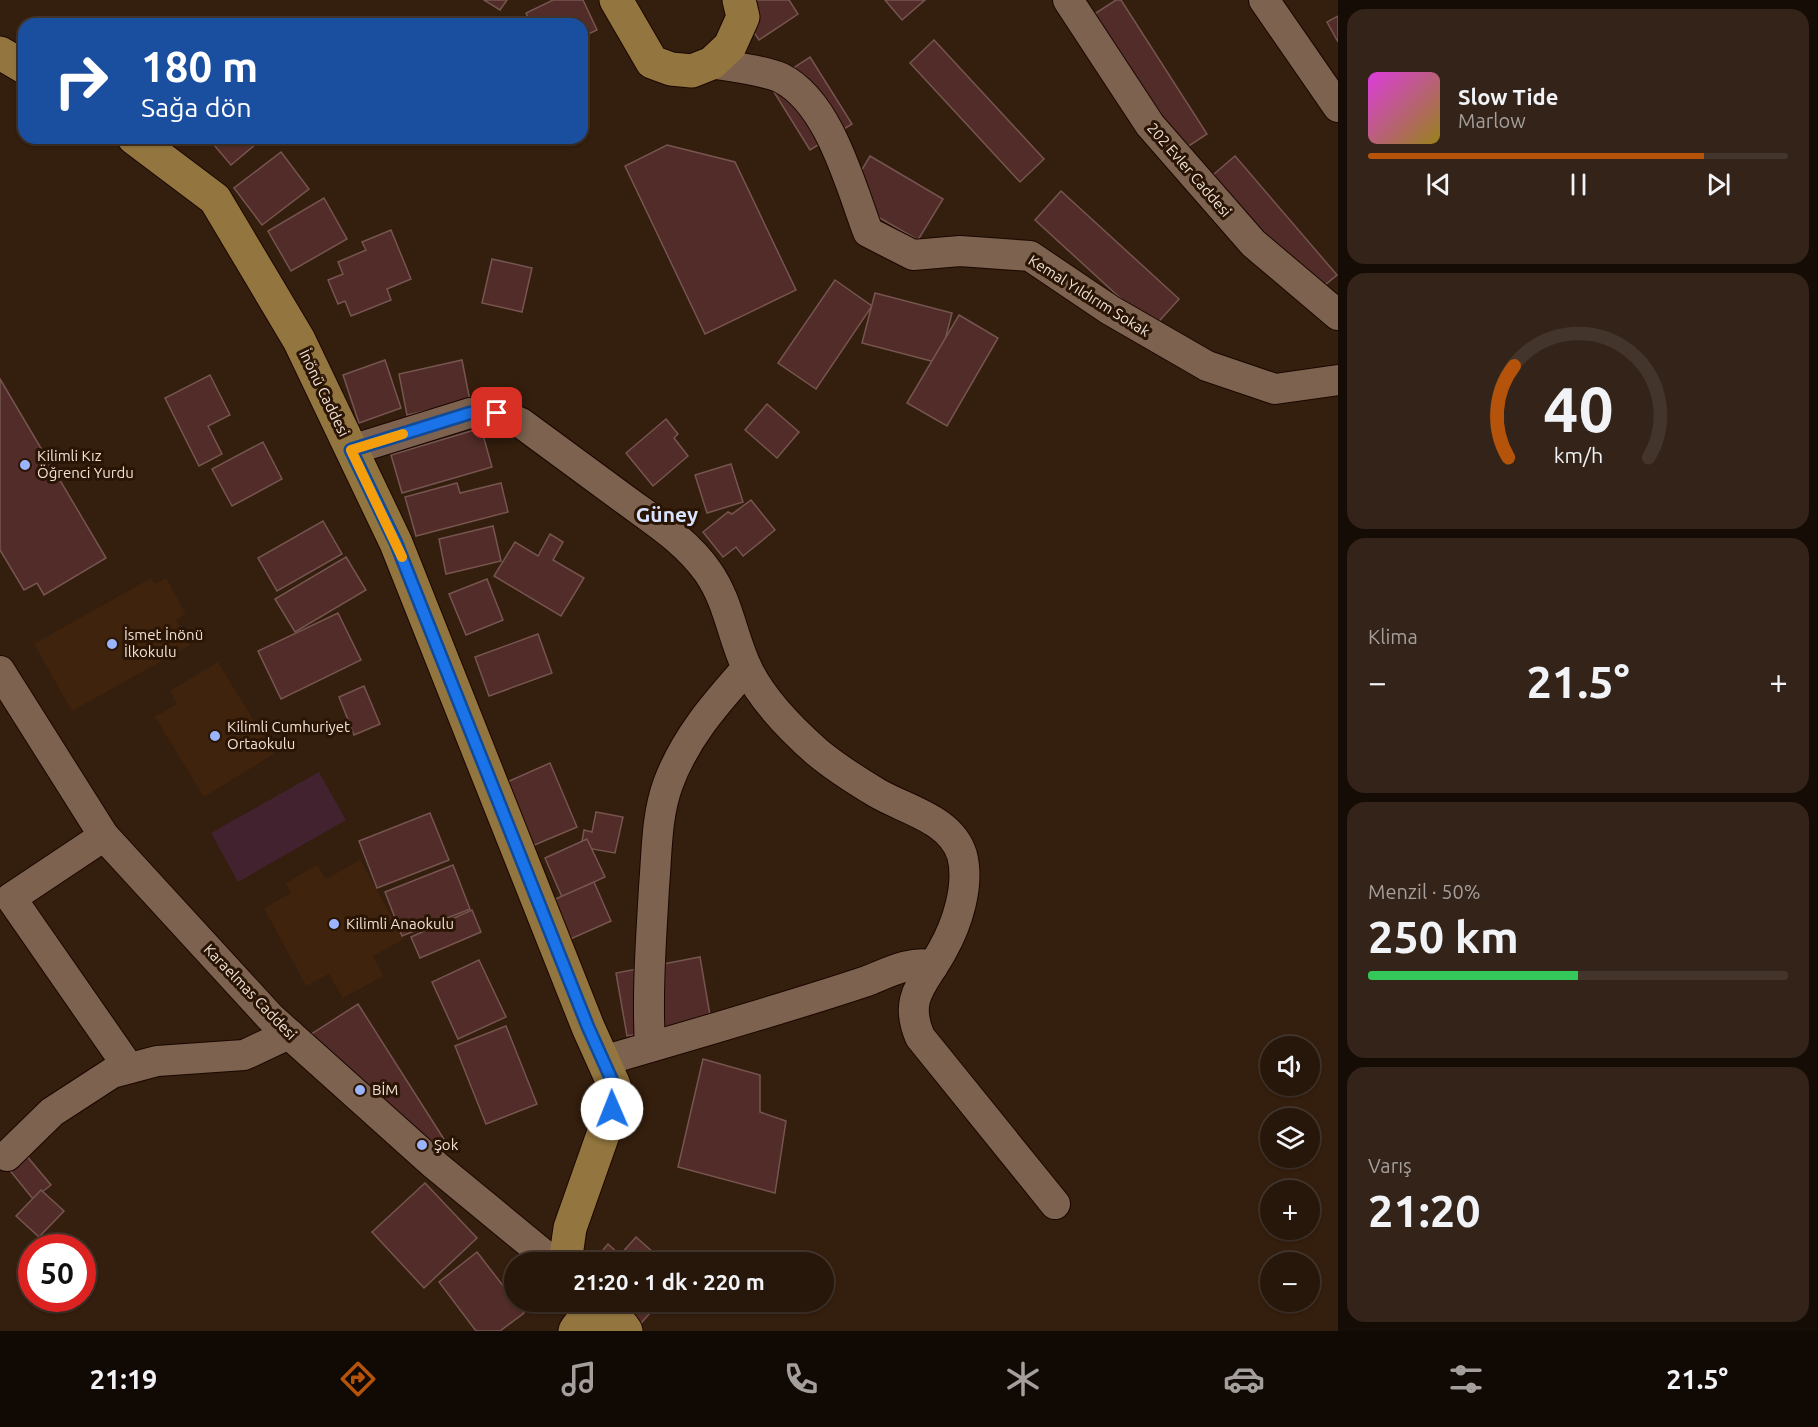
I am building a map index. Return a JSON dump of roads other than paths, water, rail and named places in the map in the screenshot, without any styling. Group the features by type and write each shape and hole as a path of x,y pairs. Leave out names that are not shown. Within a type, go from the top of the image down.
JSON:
{"main road":[{"path":"616,0 652,62 671,69 692,71 712,63 730,46 743,17 739,0"},
{"name":"İnönü Caddesi","path":"142,144 214,199 299,340 396,543 614,1085 612,1109 570,1228 567,1252"},
{"path":"580,1317 594,1314 612,1316 626,1331"}],"street":[{"name":"202 Evler Caddesi","path":"1068,0 1150,125 1253,243 1338,315"},
{"path":"1264,0 1338,107"},
{"name":"Kemal Yıldırım Sokak","path":"712,63 780,78 812,102 840,158 868,232 913,255 960,251 1030,256 1110,310 1206,366 1275,389 1338,380"},
{"path":"351,450 470,413 497,413 521,423 682,542 709,573 721,593 747,668 774,708 819,753 878,793 939,824 956,842 964,868 961,898 951,934 920,984 913,1004 916,1027 921,1037 1055,1204"},
{"path":"650,1047 647,998 659,814 668,784 694,731 747,668"},
{"name":"Karaelmas Caddesi","path":"0,671 104,836 289,1034 435,1166 541,1252"},
{"path":"104,836 10,898 129,1068"},
{"path":"603,1061 905,968 927,964 933,966"},
{"path":"8,1156 52,1112 112,1073 158,1061 244,1055 289,1034"}],"place":[{"name":"Kilimli Kız Öğrenci Yurdu","path":"25,465"},
{"name":"İsmet İnönü İlkokulu","path":"112,644"},
{"name":"Kilimli Cumhuriyet Ortaokulu","path":"215,736"},
{"name":"Kilimli Anaokulu","path":"334,924"},
{"name":"BİM","path":"360,1090"},
{"name":"Şok","path":"422,1145"}],"district":[{"name":"Güney","path":"667,515"}]}
